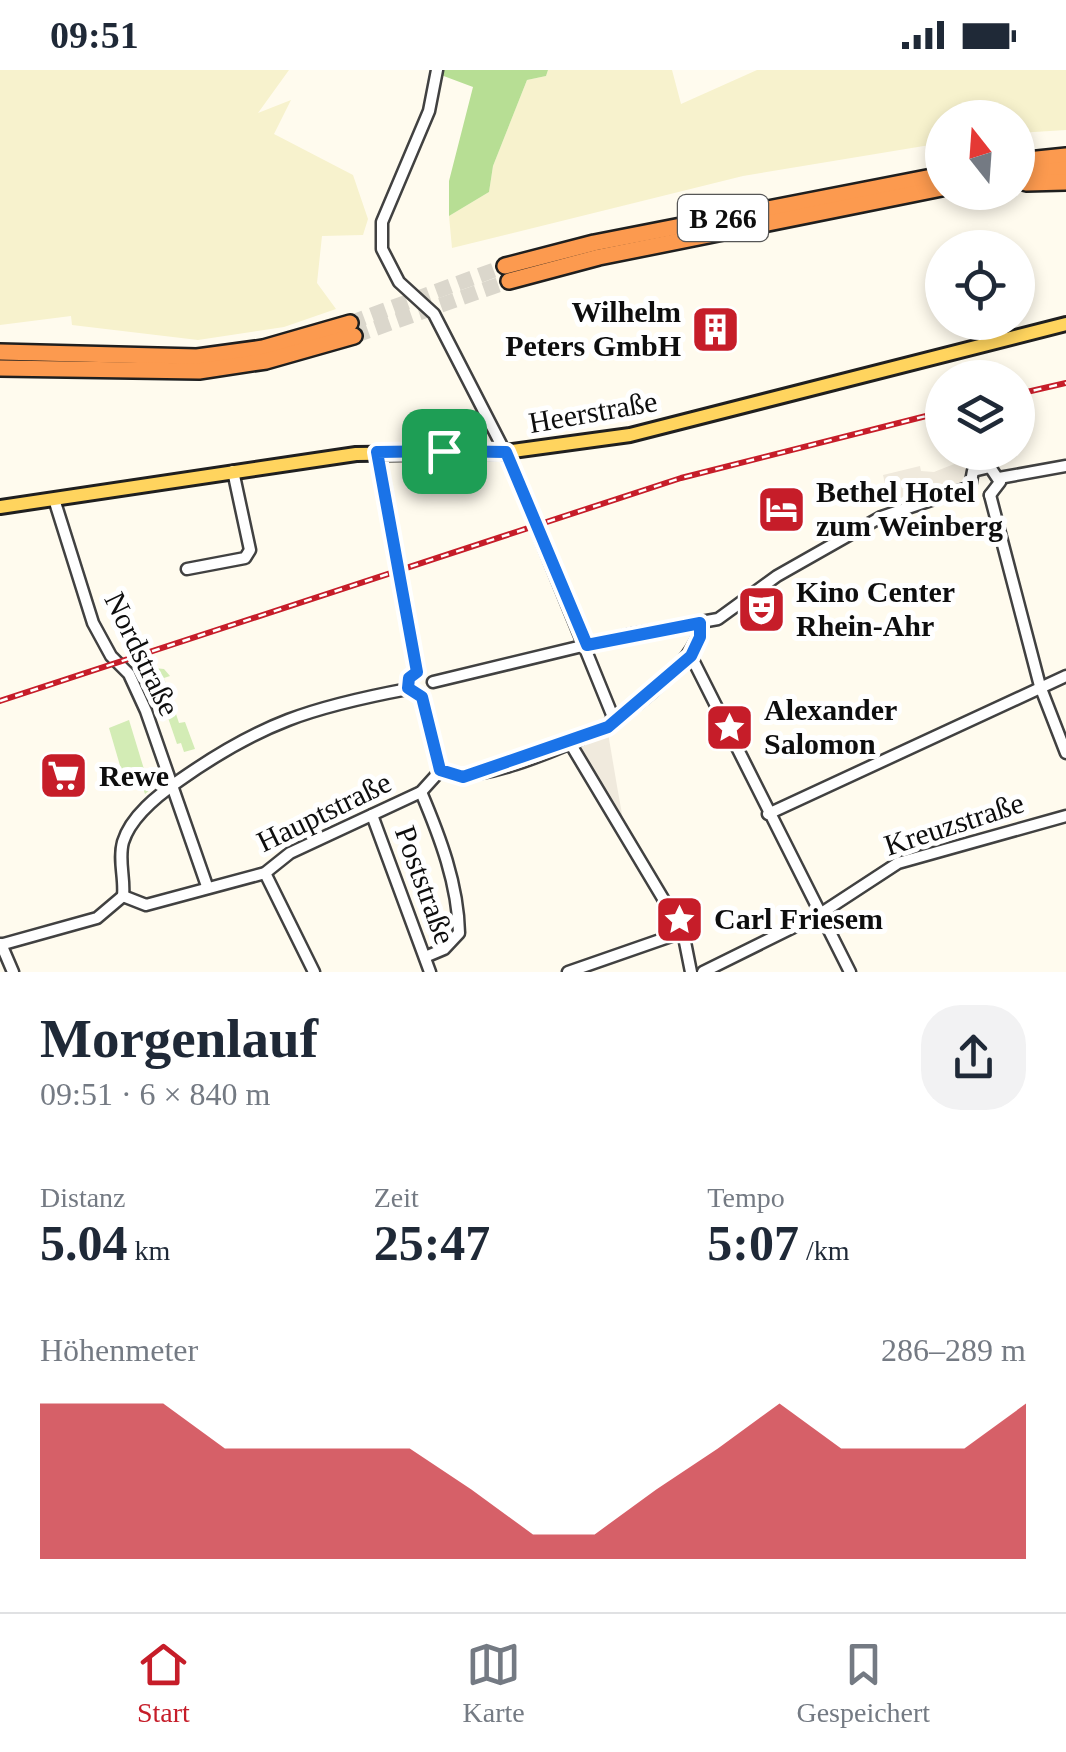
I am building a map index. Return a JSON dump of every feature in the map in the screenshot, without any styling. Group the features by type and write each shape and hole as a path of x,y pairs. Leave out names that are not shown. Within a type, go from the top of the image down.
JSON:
{"highway":[{"path":"1035,159 1066,156"},
{"path":"1035,173 1066,169"},
{"name":"B 266","path":"925,177 594,243 507,273 925,191"},
{"path":"1035,183 1066,182"},
{"path":"0,352 197,357 352,330 266,361 199,371 0,368"}],"main road":[{"name":"Heerstraße","path":"0,507 377,452 506,452 630,435 1066,324"}],"street":[{"path":"437,70 429,111 382,222 382,248 399,282 434,314 506,452 587,645 610,724"},
{"path":"377,452 417,672"},
{"path":"981,466 992,468 999,478 997,490 990,496 977,495 970,487 970,474 981,466"},
{"path":"999,478 1066,466"},
{"path":"187,570 245,558 250,550 233,471"},
{"path":"433,682 728,614 777,576 882,517 970,487"},
{"path":"990,496 1040,686 1066,753"},
{"name":"Nordstraße","path":"54,498 93,622 112,656 129,674 207,886"},
{"path":"12,972 1,944 97,918 123,896 121,858 130,825 171,786 268,725 348,699 408,688 422,697 440,770 463,777 570,743 610,724 691,656 700,637 700,623"},
{"path":"691,656 850,972"},
{"path":"408,688 409,678 417,672 426,673 433,682"},
{"path":"768,814 1066,676"},
{"path":"422,697 431,691 433,682"},
{"path":"570,743 683,932 691,972"},
{"name":"Hauptstraße","path":"123,896 146,905 266,873 274,861 421,792 440,770"},
{"path":"421,792 440,838 458,911 458,933 444,950 425,957"},
{"name":"Poststraße","path":"372,815 430,972"},
{"name":"Kreuzstraße","path":"703,972 820,914 898,863 1066,816"},
{"path":"266,873 314,972"},
{"path":"568,972 683,932"}],"shaded area":[{"path":"0,70 289,70 258,113 291,100 274,134 353,175 368,219 363,235 322,236 317,283 336,309 284,327 198,340 72,325 71,316 0,325"},
{"path":"548,70 672,70 681,104 757,70 1066,70 1066,130 1035,132 1035,100 925,100 925,146 743,176 452,248 449,216 489,192 493,166 527,80 546,76"},
{"path":"920,466 921,471 972,470 959,484 889,501 883,475"},
{"path":"607,727 617,786 625,831 570,743"}],"green space":[{"path":"441,70 548,70 546,76 527,80 493,166 489,192 449,216 449,181 473,87 441,75"},
{"path":"164,669 170,676 164,678 179,723 185,722 195,749 184,752 181,743 177,744 153,674 146,671"},
{"path":"129,720 147,779 156,777 158,783 145,794 141,782 126,786 109,728"}],"tunnel":[{"path":"350,323 505,266"},
{"path":"354,336 509,281"}],"railway":[{"path":"1035,390 1066,383"},
{"path":"0,701 681,478 925,416"}],"place":[{"name":"Wilhelm Peters GmbH","path":"716,329"},
{"name":"Bethel Hotel zum Weinberg","path":"781,509"},
{"name":"Kino Center Rhein-Ahr","path":"761,609"},
{"name":"Alexander Salomon","path":"729,727"},
{"name":"Rewe","path":"64,776"},
{"name":"Carl Friesem","path":"679,919"}],"route":[{"path":"444,451 506,452 587,645 700,623 701,630 691,656 608,727 528,758 463,777 440,770 422,697 408,688 409,678 417,672 377,452 444,451"}]}
